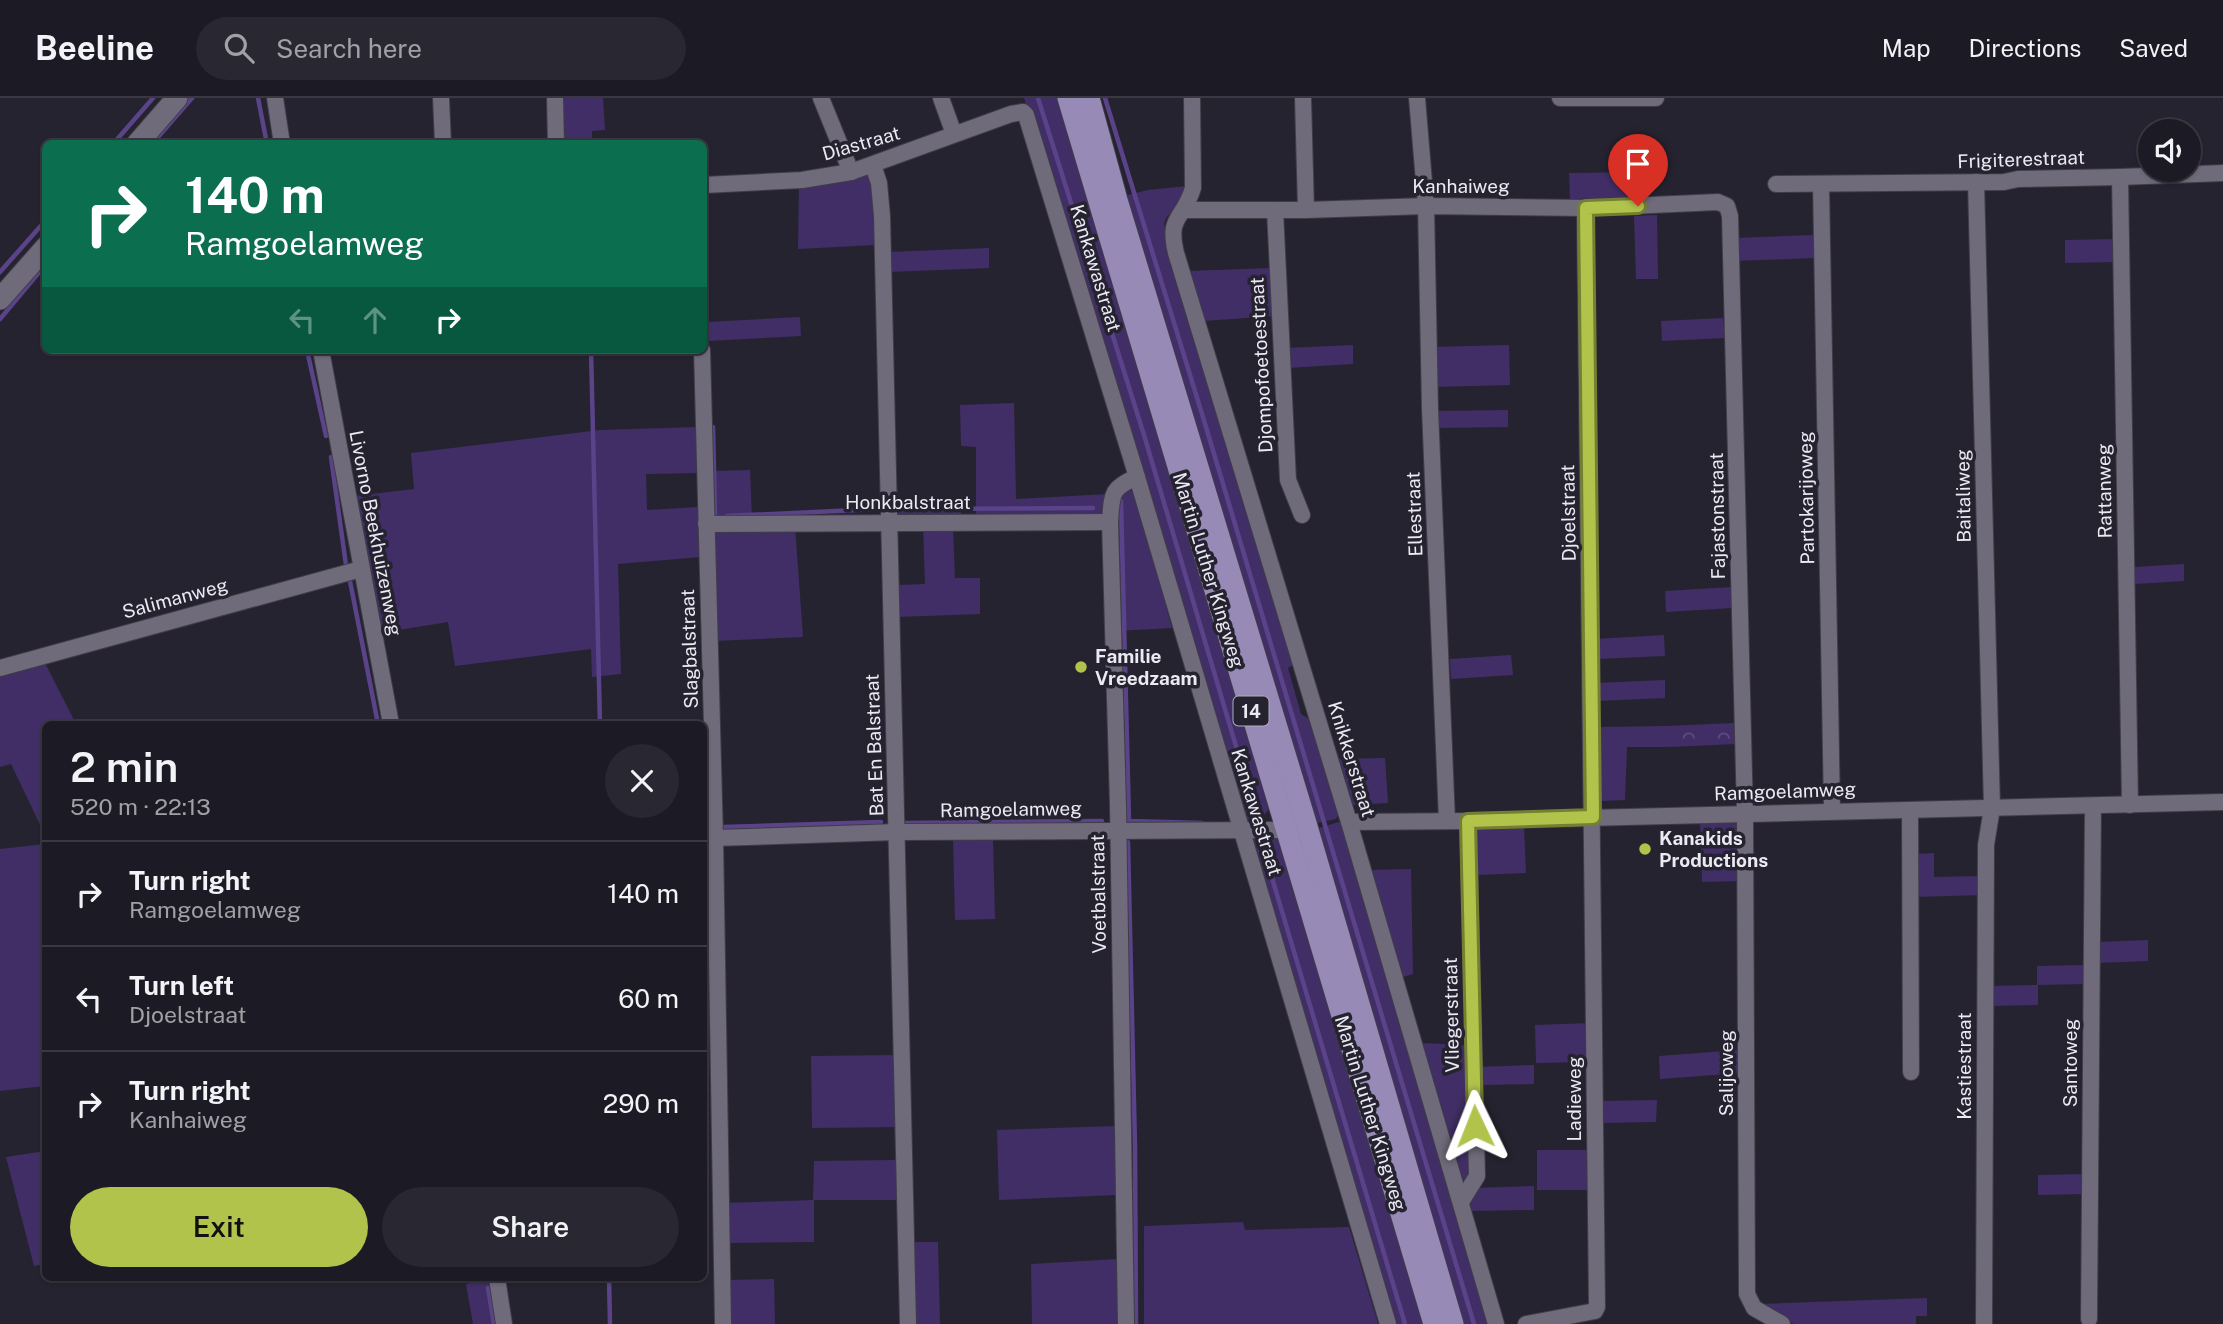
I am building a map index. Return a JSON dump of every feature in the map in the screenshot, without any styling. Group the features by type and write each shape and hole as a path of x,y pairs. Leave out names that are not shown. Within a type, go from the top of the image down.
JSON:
{"main road":[{"name":"Martin Luther Kingweg","path":"1068,98 1453,1324"},
{"name":"Martin Luther Kingweg","path":"1088,98 1296,827 1434,1324"}],"street":[{"path":"140,140 177,98"},
{"path":"441,98 443,140"},
{"path":"555,98 556,140"},
{"path":"821,98 851,172"},
{"path":"941,98 954,134"},
{"name":"Knikkerstraat","path":"1192,98 1194,188 1184,210 1174,222 1171,233 1349,822 1496,1324"},
{"path":"1303,98 1306,210"},
{"name":"Ellestraat","path":"1417,98 1426,205 1430,409 1447,821"},
{"path":"1560,98 1656,98"},
{"path":"277,99 282,140"},
{"name":"Diastraat","path":"707,185 802,180 851,172 1023,112"},
{"name":"Kankawastraat","path":"1023,112 1029,120 1137,477 1388,1324"},
{"name":"Bat En Balstraat","path":"873,165 879,183 882,216 908,1324"},
{"name":"Frigiterestraat","path":"1776,184 2004,182 2018,178 2223,173"},
{"name":"Rattanweg","path":"2120,177 2130,805"},
{"name":"Baitaliweg","path":"1976,182 1992,808"},
{"name":"Partokarijoweg","path":"1821,184 1832,810"},
{"name":"Kanhaiweg","path":"1184,210 1306,210 1426,205 1586,208 1718,202 1727,206 1730,216"},
{"name":"Djoelstraat","path":"1586,208 1593,817"},
{"name":"Djompofoetoestraat","path":"1275,210 1288,480 1302,514"},
{"name":"Fajastonstraat","path":"1730,216 1745,814"},
{"path":"0,299 42,252"},
{"name":"Livorno Beekhuizenweg","path":"322,354 390,721"},
{"name":"Slagbalstraat","path":"702,354 715,838 723,1324"},
{"name":"Voetbalstraat","path":"1126,1324 1110,522 1114,491 1121,484 1137,477"},
{"name":"Honkbalstraat","path":"706,524 1110,522"},
{"name":"Salimanweg","path":"0,668 361,569"},
{"name":"Ramgoelamweg","path":"1349,822 2223,802"},
{"name":"Santoweg","path":"2089,1319 2093,807"},
{"name":"Kastiestraat","path":"1984,1324 1986,845 1992,808"},
{"path":"1910,810 1911,1072"},
{"name":"Salijoweg","path":"1745,814 1747,1294 1754,1308 1777,1322"},
{"name":"Ladieweg","path":"1526,1324 1595,1311 1597,1307 1593,817"},
{"name":"Vliegerstraat","path":"1461,1202 1477,1176 1468,821"},
{"name":"Ramgoelamweg","path":"715,838 897,832 1296,827"},
{"path":"497,1281 504,1324"}],"green space":[{"path":"560,98 603,98 605,130 592,131 592,140 561,140"},
{"path":"1024,98 1060,98 1270,808 1259,821 1247,822"},
{"path":"1642,172 1642,198 1570,199 1569,173"},
{"path":"868,174 875,187 876,245 798,249 799,184"},
{"path":"1188,186 1181,202 1164,224 1293,665 1288,668 1301,714 1309,719 1339,814 1336,819 1315,822 1124,196 1148,190"},
{"path":"1657,215 1658,279 1636,279 1634,216"},
{"path":"1815,235 1816,258 1734,261 1733,238"},
{"path":"2117,239 2118,262 2065,263 2065,240"},
{"path":"989,248 989,268 888,272 887,252"},
{"path":"1273,268 1276,316 1203,321 1188,271"},
{"path":"800,317 801,336 708,341 707,322"},
{"path":"1723,318 1725,338 1662,341 1661,321"},
{"path":"1353,345 1353,364 1287,368 1286,348"},
{"path":"1509,345 1510,385 1434,387 1433,347"},
{"path":"1014,403 1016,499 1109,494 1104,514 1097,517 976,517 976,447 961,446 960,405"},
{"path":"1508,410 1508,427 1435,428 1435,411"},
{"path":"698,427 699,473 646,474 647,510 699,507 701,557 618,564 621,674 592,677 591,649 455,666 448,622 380,633 355,496 414,489 411,453 600,430"},
{"path":"750,470 752,520 712,519 709,471"},
{"path":"1127,488 1134,492 1136,497 1172,628 1117,631 1115,507 1119,492"},
{"path":"961,502 961,519 896,519 892,503"},
{"path":"795,526 803,637 715,641 715,531"},
{"path":"923,526 953,526 955,578 980,578 980,614 896,617 896,585 925,584"},
{"path":"2184,564 2184,581 2135,584 2134,567"},
{"path":"1732,587 1733,608 1666,612 1665,591"},
{"path":"1664,635 1665,656 1596,659 1595,639"},
{"path":"1511,655 1513,675 1451,679 1450,659"},
{"path":"44,661 74,721 42,721 42,829 11,764 0,767 0,673"},
{"path":"1665,680 1665,698 1596,701 1595,683"},
{"path":"1735,723 1736,744 1666,747 1666,726"},
{"path":"1666,726 1666,747 1627,747 1625,800 1602,801 1598,798 1598,727"},
{"path":"1385,758 1388,803 1353,805 1339,759"},
{"path":"1342,821 1489,1324 1459,1324 1316,833 1319,828"},
{"path":"1733,821 1739,826 1739,881 1702,882 1700,823"},
{"path":"1524,828 1526,873 1478,875 1476,830"},
{"path":"1254,834 1278,836 1427,1324 1394,1324 1250,839"},
{"path":"993,838 995,919 955,920 953,839"},
{"path":"42,844 42,1086 0,1091 0,849"},
{"path":"1934,853 1934,877 1981,876 1981,895 1914,897 1913,854"},
{"path":"1411,869 1413,974 1400,978 1367,870"},
{"path":"2148,940 2148,961 2096,963 2095,942"},
{"path":"2087,965 2087,984 2038,985 2038,1005 1989,1006 1989,986 2037,985 2037,966"},
{"path":"1591,1023 1592,1062 1536,1063 1535,1025"},
{"path":"1420,1043 1469,1045 1472,1175 1463,1187"},
{"path":"1739,1050 1741,1073 1660,1079 1659,1056"},
{"path":"899,1055 900,1127 812,1128 811,1056"},
{"path":"1534,1065 1534,1084 1477,1085 1477,1067"},
{"path":"1657,1100 1656,1122 1600,1123 1600,1101"},
{"path":"1115,1126 1117,1195 999,1200 997,1130"},
{"path":"1537,1150 1591,1150 1592,1190 1537,1190"},
{"path":"42,1151 42,1265 34,1266 6,1157"},
{"path":"897,1160 897,1200 814,1200 814,1242 726,1243 725,1203 813,1200 814,1161"},
{"path":"2086,1174 2087,1194 2038,1195 2038,1175"},
{"path":"1534,1186 1534,1210 1468,1211 1466,1202 1474,1188"},
{"path":"1243,1222 1245,1230 1349,1227 1378,1324 1144,1324 1144,1226"},
{"path":"913,1242 938,1242 940,1324 913,1324"},
{"path":"1118,1259 1119,1324 1032,1324 1031,1264"},
{"path":"774,1279 775,1324 728,1324 727,1280"},
{"path":"485,1281 493,1287 500,1324 473,1324 466,1284"},
{"path":"1927,1298 1927,1316 1916,1316 1916,1324 1794,1324 1775,1316 1760,1304"}],"waterway":[{"path":"116,140 153,98"},
{"path":"155,140 192,98"},
{"path":"258,98 266,140"},
{"path":"1038,98 1144,435 1256,814"},
{"path":"1105,98 1474,1324"},
{"path":"0,272 42,225"},
{"path":"0,319 42,269"},
{"path":"308,354 326,436"},
{"path":"591,354 600,721"},
{"path":"713,427 715,517 718,517"},
{"path":"331,457 346,565"},
{"path":"1121,501 1129,821 1202,823"},
{"path":"900,509 1093,508"},
{"path":"727,516 879,509"},
{"path":"350,581 377,721"},
{"path":"905,823 1102,821"},
{"path":"724,827 881,822"},
{"path":"1261,841 1405,1324"},
{"path":"1128,842 1136,1324"},
{"path":"609,1281 610,1324"},
{"path":"488,1288 494,1324"}],"place":[{"name":"Familie Vreedzaam","path":"1081,667"},
{"name":"Kanakids Productions","path":"1645,849"}],"route":[{"path":"1475,1126 1468,821 1593,817 1586,208 1638,206"}]}
